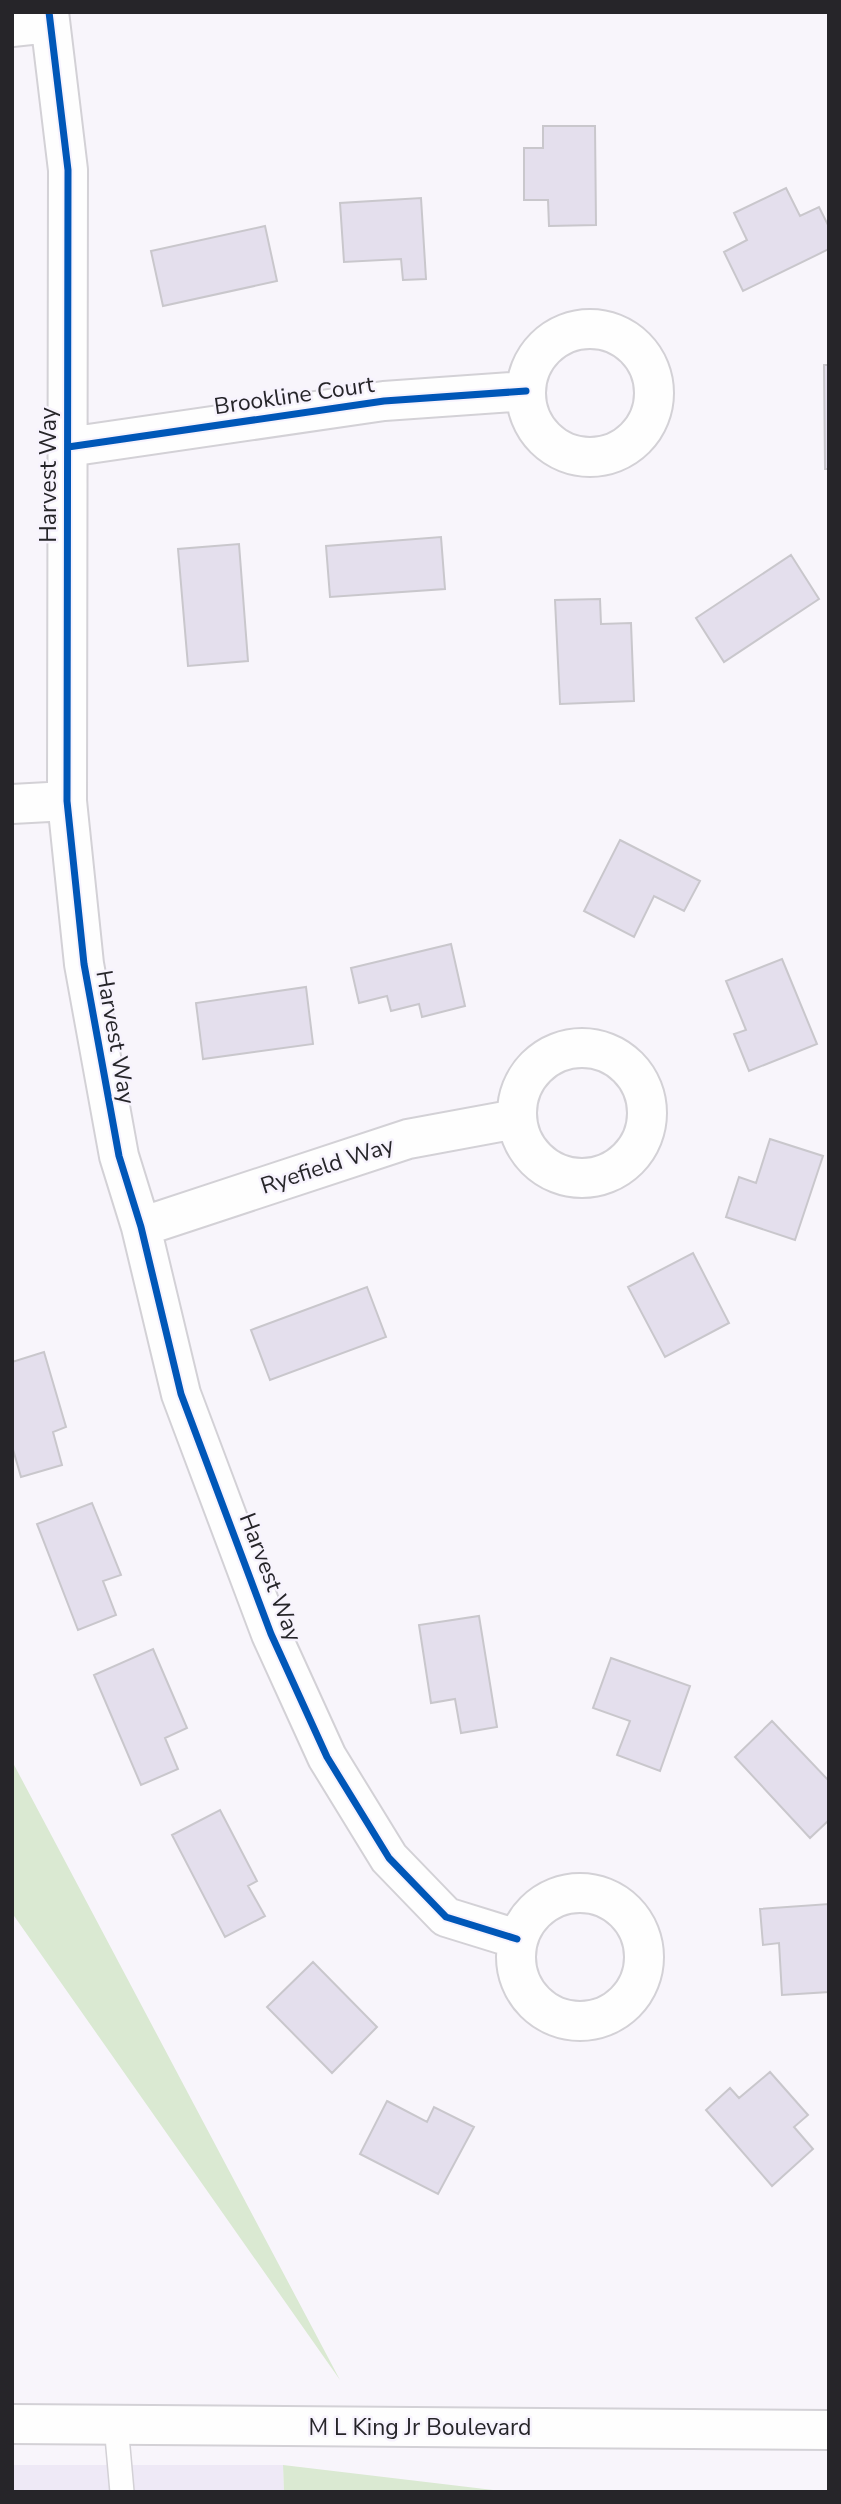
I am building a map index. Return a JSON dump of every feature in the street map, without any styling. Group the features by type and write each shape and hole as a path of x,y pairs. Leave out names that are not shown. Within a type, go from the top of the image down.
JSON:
{"street":[{"name":"Harvest Way","path":"37,21 68,170 68,801 83,964 118,1156 141,1227 181,1394 271,1634 327,1757 389,1858 446,1917 517,1940"},
{"name":"Brookline Court","path":"68,447 384,401 526,391"},
{"path":"12,804 68,801"},
{"name":"Ryefield Way","path":"141,1227 408,1139 516,1119"},
{"name":"M L King Jr Boulevard","path":"12,2424 829,2430"}],"lane":[{"path":"116,2425 122,2492"}],"shaded area":[{"path":"12,2465 283,2465 284,2492 12,2492"}],"green space":[{"path":"12,1761 340,2380 12,1913"},
{"path":"283,2465 510,2492 284,2492"}],"building":[{"path":"543,126 595,126 596,225 549,226 548,200 524,200 524,148 543,148"},
{"path":"786,188 800,216 819,207 829,227 829,249 743,291 724,252 747,240 734,213"},
{"path":"421,198 426,279 403,280 401,259 344,262 340,203"},
{"path":"265,226 277,281 163,306 151,251"},
{"path":"824,365 829,365 829,469 825,469"},
{"path":"441,537 445,589 330,597 326,546"},
{"path":"239,544 248,661 188,666 178,549"},
{"path":"791,555 819,599 724,662 696,618"},
{"path":"600,599 601,624 631,623 634,701 560,704 555,600"},
{"path":"620,840 700,881 684,911 654,896 634,937 584,911"},
{"path":"451,944 465,1006 422,1017 419,1004 391,1011 387,996 359,1003 351,968"},
{"path":"782,959 817,1044 749,1071 734,1034 746,1030 726,981"},
{"path":"306,987 313,1044 203,1059 196,1003"},
{"path":"770,1139 823,1156 795,1240 726,1217 739,1177 756,1183"},
{"path":"693,1253 729,1323 665,1357 628,1287"},
{"path":"367,1287 386,1337 270,1380 251,1330"},
{"path":"44,1352 66,1427 53,1432 62,1465 21,1477 12,1446 12,1362"},
{"path":"92,1503 121,1575 103,1581 116,1615 78,1630 37,1524"},
{"path":"479,1616 497,1727 461,1733 455,1699 431,1703 419,1625"},
{"path":"153,1649 187,1728 165,1738 178,1769 141,1785 94,1675"},
{"path":"611,1658 690,1686 660,1771 617,1755 630,1721 593,1708"},
{"path":"772,1721 829,1781 829,1820 810,1838 735,1757"},
{"path":"220,1810 257,1881 248,1886 265,1916 225,1937 172,1835"},
{"path":"829,1904 829,1992 782,1995 779,1943 763,1945 760,1909"},
{"path":"313,1962 377,2027 332,2073 267,2007"},
{"path":"770,2072 808,2115 794,2127 813,2149 772,2186 706,2110 730,2088 739,2098"},
{"path":"387,2101 427,2122 434,2107 474,2127 438,2194 360,2154"}],"cycle path":[{"path":"49,12 68,170 67,801 84,964 119,1156 141,1227 181,1394 271,1634 327,1757 389,1858 446,1917 517,1939"},
{"path":"68,447 384,401 526,391"}]}
